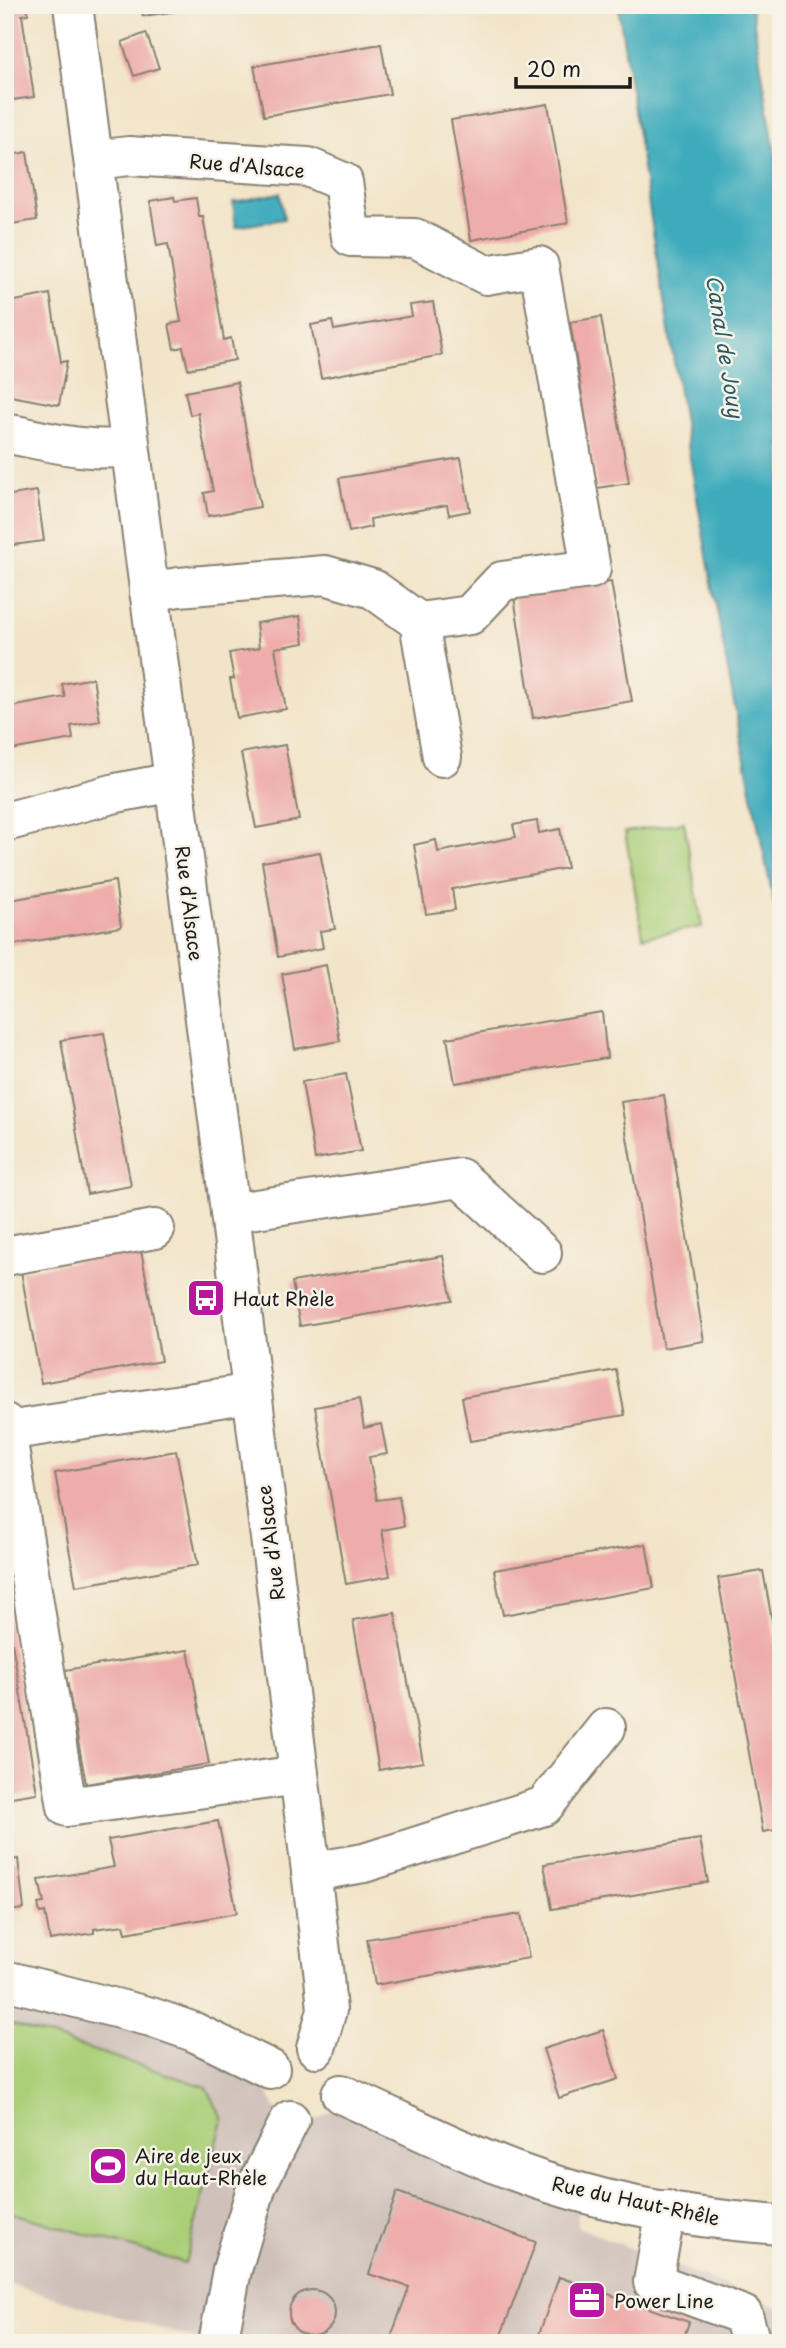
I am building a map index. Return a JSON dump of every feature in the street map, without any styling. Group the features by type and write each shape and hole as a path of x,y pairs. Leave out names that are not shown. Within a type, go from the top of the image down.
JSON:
{"street":[{"name":"Rue d'Alsace","path":"73,5 230,1213 311,1872 327,2010 316,2048"},
{"name":"Rue d'Alsace","path":"94,160 129,156 308,167 343,182 351,237 415,238 486,275 539,266 591,569 502,581 470,615 419,622"},
{"path":"5,433 91,449 131,447"},
{"path":"149,592 325,575 373,589 419,622 442,757"},
{"path":"5,822 116,793 174,782"},
{"path":"230,1213 460,1178 541,1253"},
{"path":"5,1256 155,1229"},
{"path":"252,1392 6,1427 67,1807 299,1775"},
{"path":"311,1872 364,1863 544,1806 606,1728"},
{"path":"5,1980 150,2017 194,2032 270,2068"},
{"path":"298,2047 316,2048 332,2058 341,2075 341,2094 330,2112 312,2122 290,2120 276,2110 267,2092 270,2068 281,2054 298,2047"},
{"name":"Rue du Haut-Rhêle","path":"341,2094 512,2171 576,2192 666,2210 781,2225"},
{"path":"218,2343 232,2270 257,2185 290,2120"},
{"path":"666,2210 653,2281 743,2315 751,2343"}],"shaded area":[{"path":"5,1980 270,2069 267,2092 276,2110 290,2120 312,2122 330,2112 341,2094 576,2192 577,2227 781,2308 781,2343 209,2343 5,2283"}],"green space":[{"path":"684,822 702,927 643,937 625,832"},
{"name":"Aire de jeux du Haut-Rhèle","path":"5,2022 207,2087 223,2120 185,2263 5,2211"}],"water":[{"name":"Canal de Jouy","path":"618,5 751,5 781,189 781,936 734,704 692,472"},
{"path":"280,193 284,219 236,227 233,202"}],"building":[{"path":"5,5 27,5 28,14 22,15 34,97 5,101"},
{"path":"141,5 184,5 184,10 143,16"},
{"path":"146,33 159,68 134,76 122,42"},
{"path":"381,44 390,94 264,116 254,66"},
{"path":"548,104 568,223 471,240 451,120"},
{"path":"27,152 37,220 5,225 5,156"},
{"path":"174,197 175,201 196,198 199,217 203,217 224,340 231,338 235,360 188,369 183,347 174,349 169,324 181,322 168,244 157,246 150,201"},
{"path":"50,294 61,362 67,361 59,405 5,395 5,303"},
{"path":"433,302 442,355 321,378 311,325 332,321 334,330 412,316 410,305"},
{"path":"601,317 629,483 597,488 570,322"},
{"path":"237,382 260,507 208,516 204,493 213,491 198,413 190,415 185,392"},
{"path":"461,458 470,511 449,515 447,505 370,519 371,527 349,532 339,478"},
{"path":"37,491 44,541 5,546 5,496"},
{"path":"611,582 632,701 533,718 514,597"},
{"path":"300,616 304,643 275,648 286,709 237,718 230,679 234,679 229,653 259,648 256,623"},
{"path":"93,678 100,721 71,726 73,739 5,751 5,708 65,697 62,684"},
{"path":"285,745 299,820 256,828 241,753"},
{"path":"537,821 539,833 560,829 567,868 452,889 455,910 426,914 414,845 436,840 438,852 516,837 513,825"},
{"path":"320,852 335,929 320,931 323,948 278,957 262,862"},
{"path":"115,881 121,927 5,946 5,901"},
{"path":"326,965 340,1041 295,1049 282,974"},
{"path":"602,1012 607,1058 455,1083 447,1038"},
{"path":"104,1033 131,1186 87,1194 61,1040"},
{"path":"346,1074 361,1151 315,1159 302,1082"},
{"path":"664,1095 704,1341 663,1348 621,1102"},
{"path":"141,1250 161,1361 41,1383 21,1271"},
{"path":"443,1256 452,1300 300,1326 292,1282"},
{"path":"616,1370 625,1415 470,1441 462,1397"},
{"path":"359,1399 364,1428 381,1424 387,1454 369,1457 377,1500 399,1497 404,1526 382,1530 390,1576 346,1584 315,1407"},
{"path":"176,1451 198,1565 76,1586 55,1473"},
{"path":"646,1544 654,1588 503,1615 494,1570"},
{"path":"763,1571 781,1670 781,1829 763,1832 718,1578"},
{"path":"5,1601 37,1793 5,1798"},
{"path":"395,1613 423,1762 379,1770 353,1620"},
{"path":"188,1650 209,1764 86,1784 65,1670"},
{"path":"218,1821 237,1913 126,1933 124,1925 94,1929 94,1933 50,1940 45,1912 40,1913 38,1904 44,1903 39,1880 114,1867 108,1840"},
{"path":"700,1839 708,1882 552,1909 544,1864"},
{"path":"18,1859 24,1909 5,1911 5,1861"},
{"path":"521,1914 529,1958 375,1985 367,1939"},
{"path":"603,2030 618,2079 559,2098 543,2049"},
{"path":"397,2192 536,2242 498,2343 389,2343 409,2287 369,2274"},
{"name":"Power Line","path":"559,2277 689,2322 682,2343 536,2343"},
{"path":"312,2290 328,2297 335,2313 328,2329 312,2336 296,2329 289,2313 296,2297"}],"place":[{"name":"Haut Rhèle","path":"206,1298"},
{"name":"Aire de jeux du Haut-Rhèle","path":"108,2166"},
{"name":"Power Line","path":"587,2300"}]}
